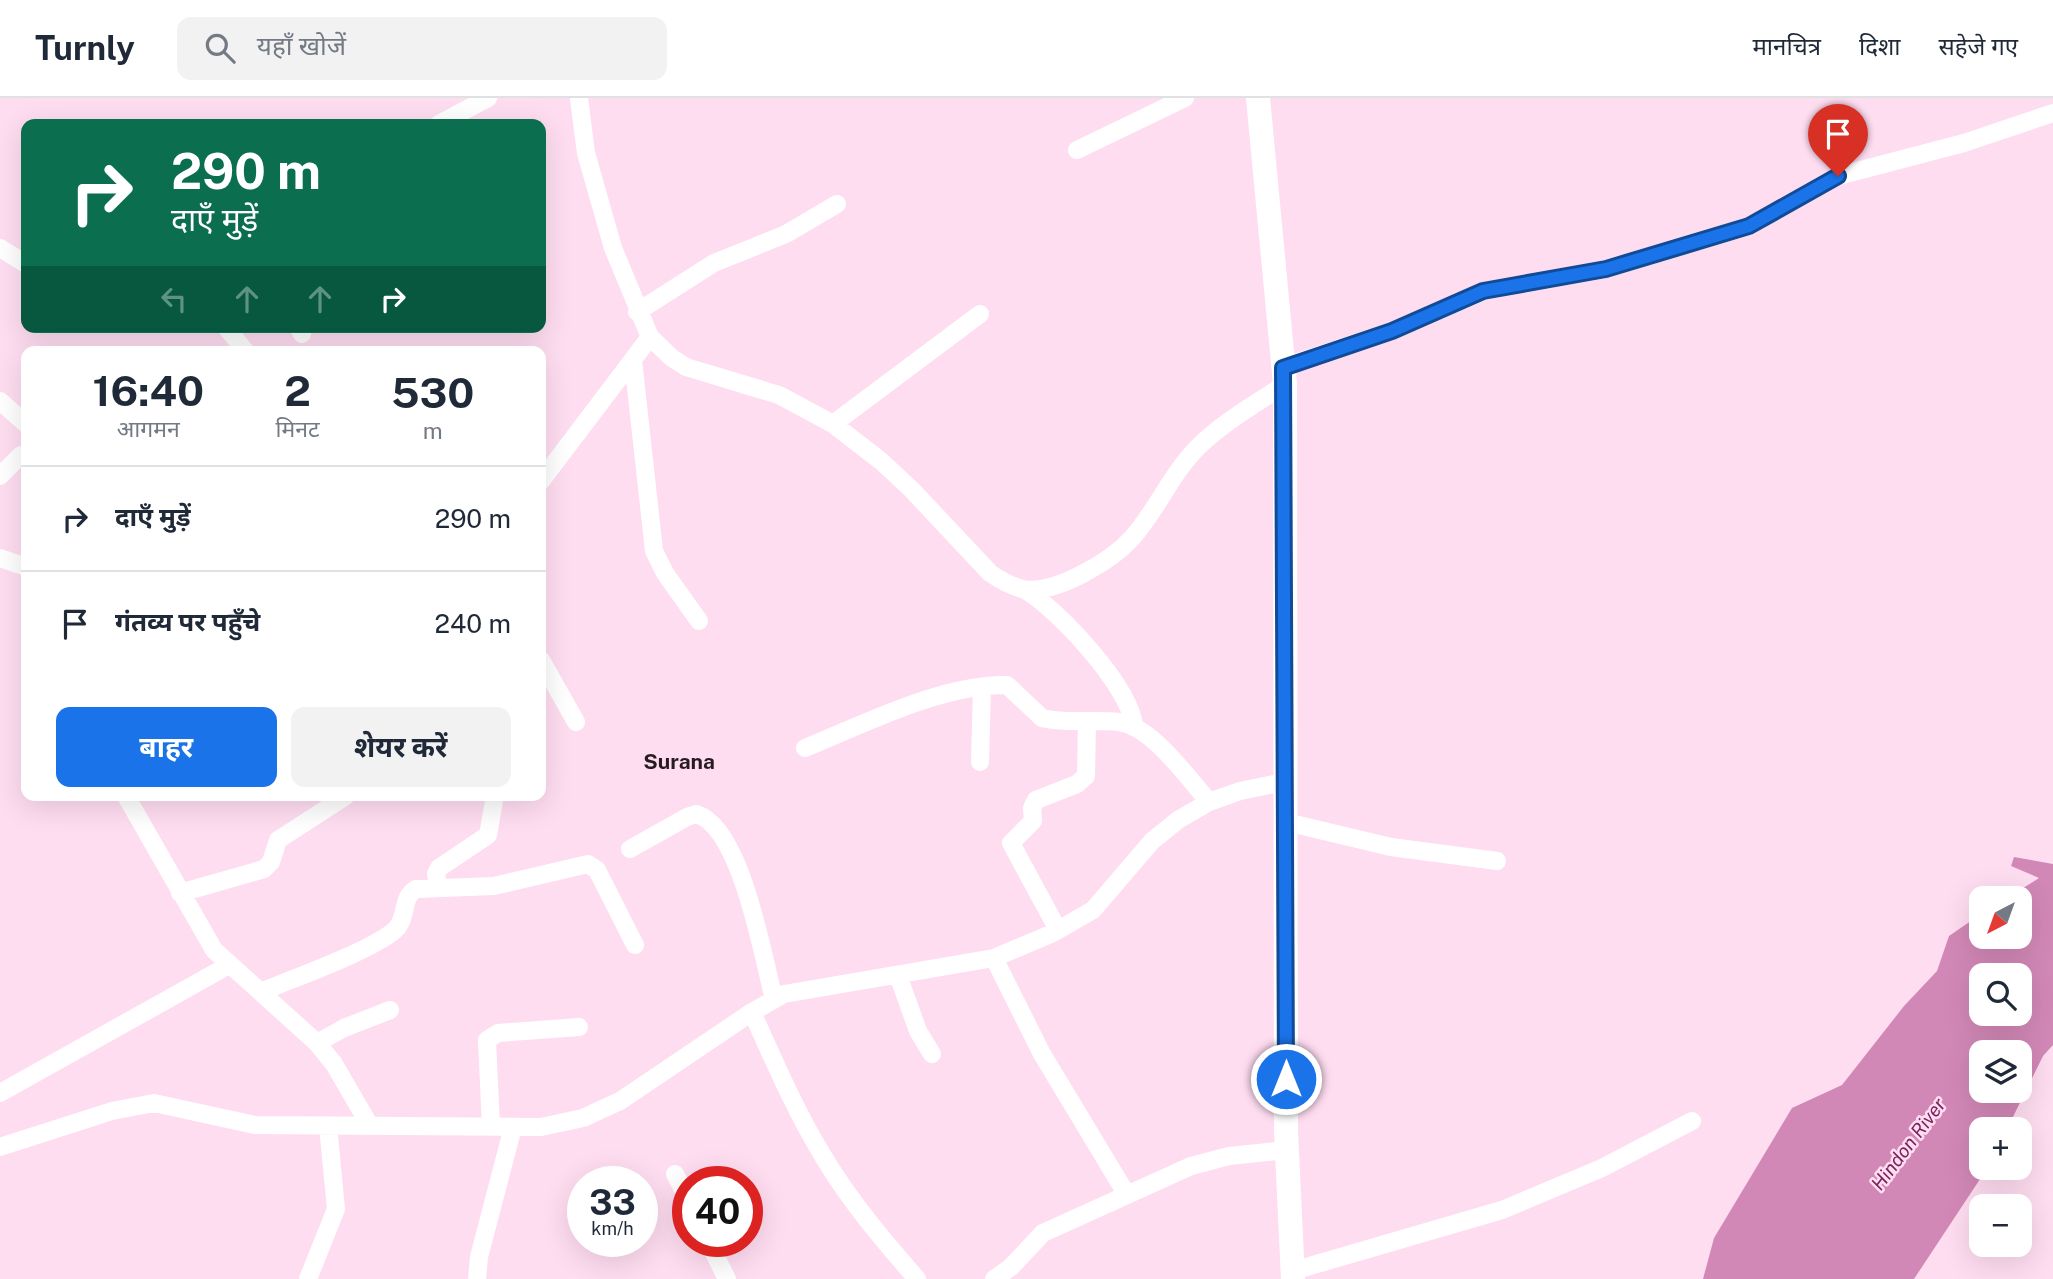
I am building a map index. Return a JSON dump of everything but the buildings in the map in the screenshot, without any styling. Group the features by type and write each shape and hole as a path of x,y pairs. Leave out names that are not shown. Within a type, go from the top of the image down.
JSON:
{"street":[{"path":"448,119 488,98"},
{"path":"579,98 591,174 613,248 637,312 650,337 686,367 779,395 833,424 912,490 990,573 1008,585 1025,590 1041,589 1082,575 1119,550 1140,527 1180,468 1198,447 1284,376 1483,291 1606,269 1749,226 1838,176 1964,143 2053,113"},
{"path":"1077,150 1185,98"},
{"path":"1258,98 1284,376 1287,1150 1293,1275 1502,1210 1602,1168 1692,1121"},
{"path":"637,312 702,269 786,234 837,204"},
{"path":"0,247 21,261"},
{"path":"833,424 980,314"},
{"path":"546,474 650,337"},
{"path":"633,360 654,551 664,573 699,621"},
{"path":"0,401 21,420"},
{"path":"0,476 21,455"},
{"path":"0,558 21,565"},
{"path":"1025,590 1067,622 1111,678 1130,709 1134,726"},
{"path":"546,669 576,722"},
{"path":"805,748 923,702 982,687 1007,685 1042,718 1120,722 1134,726 1153,741 1209,802"},
{"path":"980,762 982,687"},
{"path":"1058,930 1012,843 1033,821 1031,808 1036,800 1077,784 1086,776 1087,721"},
{"path":"0,1147 111,1111 154,1103 254,1125 513,1127 563,1124 603,1109 682,1061 774,999 994,958 1058,930 1093,910 1164,831 1209,802 1240,791 1284,782"},
{"path":"129,801 204,936 229,965 317,1043 334,1064 370,1126"},
{"path":"180,893 264,869 271,862 278,840 338,801"},
{"path":"438,887 436,874 439,868 488,835 495,801"},
{"path":"630,849 696,814 712,822 722,836 746,891 774,999"},
{"path":"1286,822 1391,847 1497,861"},
{"path":"261,992 386,937 404,920 407,898 412,891 438,887 494,886 593,866 604,880 635,945"},
{"path":"994,958 1042,1054 1127,1195"},
{"path":"0,1093 229,965"},
{"path":"898,975 919,1031 932,1054"},
{"path":"317,1043 344,1027 390,1010"},
{"path":"752,1012 790,1096 823,1157 873,1228 917,1279"},
{"path":"491,1127 487,1040 498,1033 579,1027"},
{"path":"308,1279 336,1209 328,1126"},
{"path":"477,1279 479,1257 513,1127"},
{"path":"994,1279 1012,1267 1043,1234 1127,1195 1215,1158 1287,1150"},
{"path":"716,1257 727,1279"}],"water":[{"name":"Hindon River","path":"2014,857 2053,864 2053,1045 2043,1056 2032,1078 2032,1040 1969,1040 1969,1103 2020,1103 2013,1117 1969,1117 1969,1180 1979,1180 1914,1279 1703,1279 1714,1238 1792,1108 1842,1085 1904,1006 1937,971 1949,936 1969,922 1969,949 2032,949 2032,886 2026,886 2039,878 2011,866"}],"district":[{"name":"Surana","path":"679,762"}],"route":[{"path":"1286,1079 1283,368 1392,331 1483,291 1606,269 1749,226 1838,176"}]}
